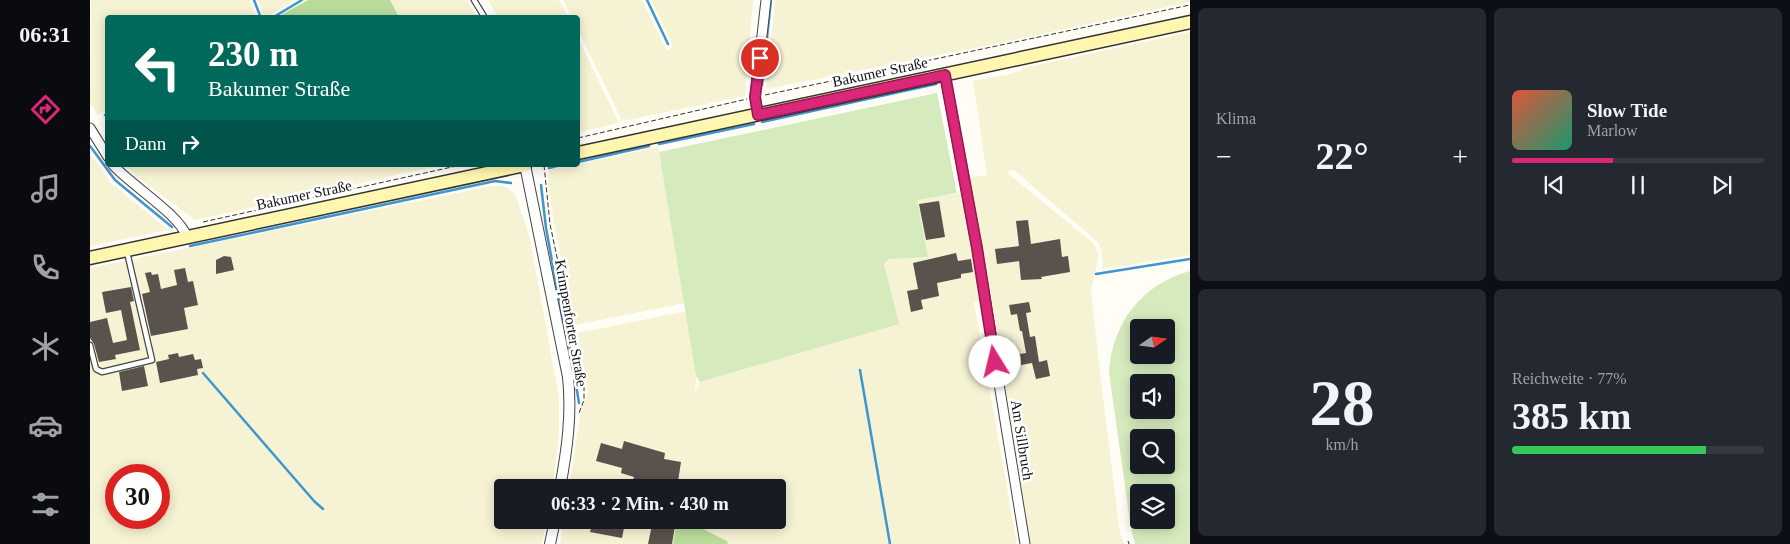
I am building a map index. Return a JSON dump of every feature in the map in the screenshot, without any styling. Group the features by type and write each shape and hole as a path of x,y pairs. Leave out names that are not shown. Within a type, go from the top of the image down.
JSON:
{"main road":[{"name":"Bakumer Straße","path":"580,153 1190,22"},
{"name":"Bakumer Straße","path":"90,258 516,167"}],"street":[{"path":"758,115 755,97 766,0"},
{"name":"Am Sillbruch","path":"945,75 977,248 1025,544"},
{"path":"90,128 105,152"},
{"path":"115,167 126,179 181,224 187,237"},
{"name":"Krimpenforter Straße","path":"525,167 568,377 570,404 569,434 562,479"},
{"path":"550,544 552,529"}],"lane":[{"path":"474,0 483,15"},
{"path":"90,345 96,369 102,372 152,360 126,251"}],"path":[{"path":"580,138 755,97 1190,5"},
{"path":"544,167 550,224 584,386"}],"shaded area":[{"path":"91,0 250,0 255,15 105,15 105,110 98,115 90,103"},
{"path":"258,0 295,0 270,15 263,14"},
{"path":"390,0 467,0 476,15 398,15"},
{"path":"488,0 559,0 567,15 497,15"},
{"path":"563,0 642,0 667,51 673,46 651,0 753,0 745,96 622,121 580,34 580,15 571,15"},
{"path":"775,0 1190,0 1190,2 995,44 766,89"},
{"path":"1190,32 1190,255 1103,269 1101,249 1098,242 1014,170 1006,172 1092,242 1099,254 1091,291 1120,533 1124,544 1030,544 992,299 970,178 987,175 973,81 1011,74 1028,67"},
{"path":"580,42 619,123 580,133"},
{"path":"658,147 685,303 575,325 548,186 549,170 563,167 580,167 580,163"},
{"path":"90,154 111,183 168,230 90,246"},
{"path":"127,167 432,167 195,220 132,173"},
{"path":"492,186 504,186 515,194 529,235 559,397 559,436 553,479 494,479 494,529 544,529 542,544 90,544 90,268"},
{"path":"963,193 981,300 974,303 1017,544 728,544 727,541 703,529 786,529 786,479 570,479 581,410 588,392 578,333 687,311 696,376 695,394 700,382 898,324 884,264 889,259 913,256 917,199"},
{"path":"562,529 676,529 673,544 560,544"}],"green space":[{"path":"308,0 390,0 398,15 281,15"},
{"path":"937,93 957,193 917,200 928,257 889,259 884,264 899,324 700,382 696,376 659,152"},
{"path":"1190,271 1190,544 1135,544 1131,529 1175,529 1175,484 1130,484 1130,522 1109,372 1111,354 1123,322 1144,296 1158,285"},
{"path":"676,529 703,529 727,541 728,544 673,544"}],"building":[{"path":"939,201 945,237 926,240 919,204"},
{"path":"1028,220 1031,244 1060,239 1062,257 1068,256 1070,272 1041,277 1042,279 1021,280 1019,261 997,264 995,249 1019,246 1016,221"},
{"path":"956,253 958,261 971,259 973,272 961,274 961,278 937,283 939,296 921,300 923,309 911,312 907,291 918,289 913,263"},
{"path":"224,256 231,257 234,270 216,274 216,260"},
{"path":"185,268 188,282 193,281 198,305 184,308 188,329 151,336 142,294 150,292 145,273 158,274 161,289 177,285 174,270"},
{"path":"131,287 134,301 130,302 140,350 115,355 116,359 99,362 94,344 90,338 90,322 107,318 113,343 127,340 121,310 106,313 102,292"},
{"path":"1029,302 1031,312 1026,313 1030,337 1035,336 1039,362 1047,360 1050,376 1036,379 1032,363 1021,365 1020,354 1026,353 1022,331 1020,331 1017,314 1011,315 1009,305"},
{"path":"178,353 179,357 193,354 195,360 201,359 203,368 197,369 198,375 160,383 156,362 169,359 168,355"},
{"path":"144,366 148,386 122,391 119,372"},
{"path":"624,441 665,453 664,459 681,462 678,479 633,479 634,477 621,473 622,468 596,461 601,443 622,449"},
{"path":"591,529 624,529 622,538 590,532"},
{"path":"651,529 674,529 672,544 648,544"}],"waterway":[{"path":"254,0 260,15"},
{"path":"277,15 302,0"},
{"path":"647,0 668,44"},
{"path":"762,85 771,0"},
{"path":"762,122 936,84"},
{"path":"659,144 754,124"},
{"path":"90,146 105,166"},
{"path":"580,162 649,146"},
{"path":"105,167 115,180 172,227"},
{"path":"549,168 553,167"},
{"path":"190,246 495,181 511,183"},
{"path":"541,185 546,228 563,321"},
{"path":"1096,274 1190,259"},
{"path":"568,340 571,354"},
{"path":"573,366 579,403"},
{"path":"860,370 890,544"},
{"path":"203,373 323,509"}],"route":[{"path":"760,58 755,97 758,115 945,75 977,248 995,362"}]}
